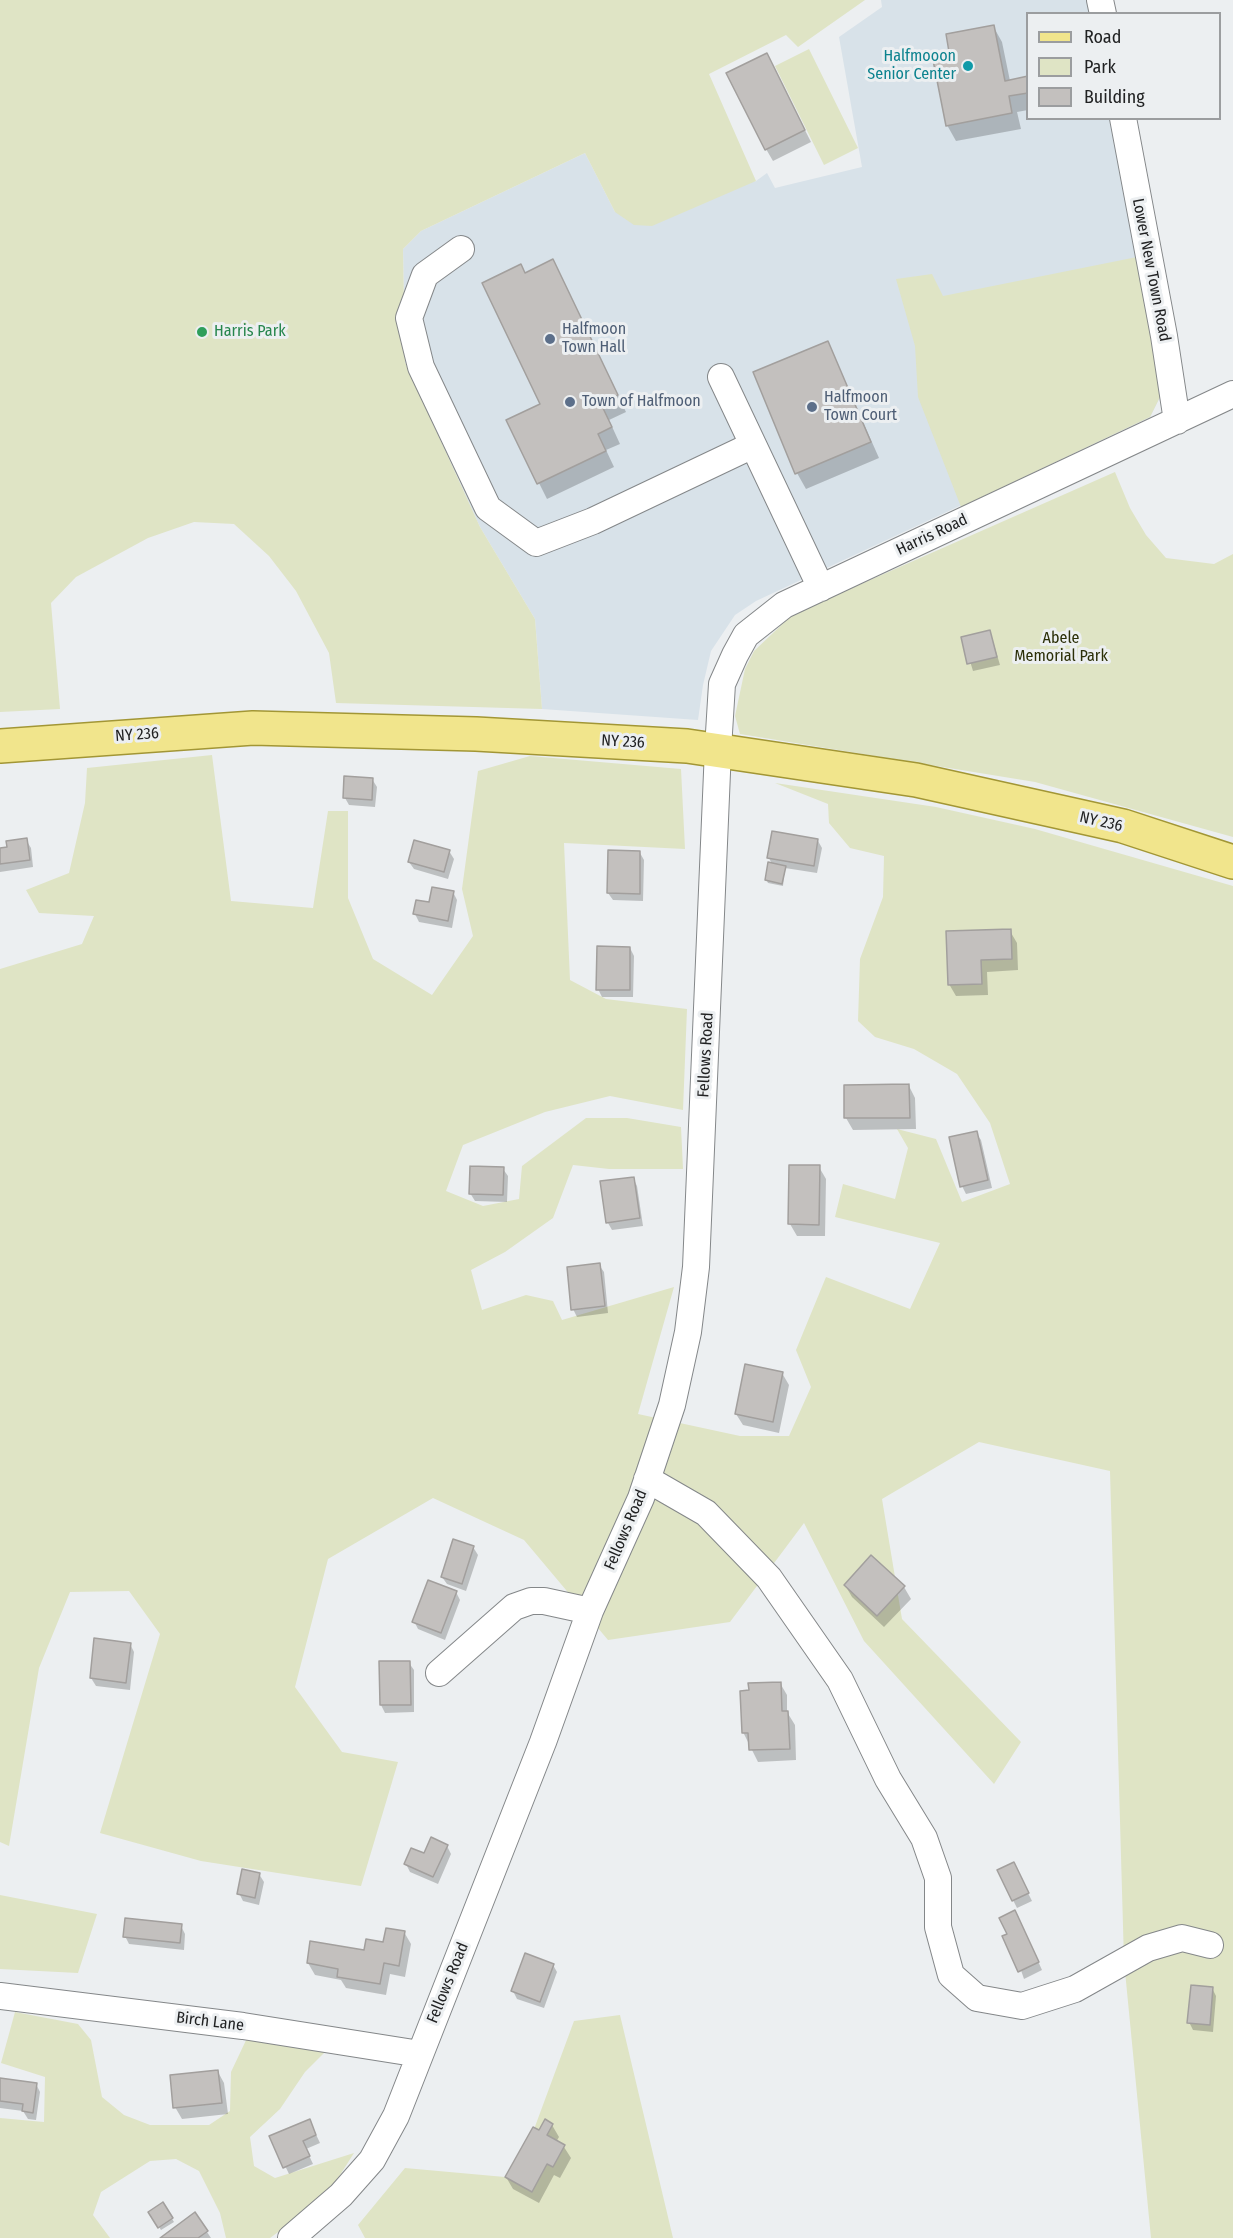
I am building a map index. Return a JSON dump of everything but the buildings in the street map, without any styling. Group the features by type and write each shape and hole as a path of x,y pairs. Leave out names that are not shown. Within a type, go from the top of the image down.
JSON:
{"main road":[{"name":"NY 236","path":"0,746 253,728 477,734 717,749 926,782 1122,826 1233,862"}],"street":[{"name":"Lower New Town Road","path":"1123,120 1164,336 1176,421"},
{"path":"461,249 425,275 409,318 421,367 488,508 536,543 593,521 753,445"},
{"path":"721,377 820,588"},
{"name":"Harris Road","path":"717,749 722,684 747,635 784,605 1233,394"},
{"name":"Fellows Road","path":"291,2238 341,2195 372,2160 396,2116 543,1742 590,1611 647,1479 672,1405 688,1332 696,1267 717,749"},
{"path":"647,1479 706,1513 769,1578 840,1680 888,1779 924,1838 938,1878 938,1927 951,1975 977,1998 1022,2006 1075,1989 1148,1948 1182,1938 1210,1945"},
{"path":"439,1673 514,1607 531,1601 544,1601 590,1611"},
{"name":"Birch Lane","path":"0,1996 243,2026 420,2054"}],"shaded area":[{"path":"881,0 1088,0 1090,12 1026,12 1026,120 1111,120 1159,369 1160,397 1150,417 756,601 735,615 711,651 698,720 542,709 535,619 480,527 405,362 403,249 421,231 585,153 615,212 756,181 767,173 775,188 862,167 839,37 882,7"}],"green space":[{"name":"Harris Park","path":"0,0 865,0 798,47 786,35 709,74 756,181 652,226 634,225 615,212 585,153 421,231 403,249 405,362 480,527 535,619 542,709 336,703 329,653 296,591 269,556 234,524 194,522 148,538 76,577 51,603 60,709 0,712"},
{"path":"809,49 858,148 824,165 775,66"},
{"path":"1137,257 1159,369 1160,397 1150,417 961,507 918,397 915,346 896,279 932,274 943,296"},
{"name":"Abele Memorial Park","path":"1115,472 1130,508 1146,535 1166,558 1214,564 1233,554 1233,837 1035,782 740,734 735,716 745,669 754,651 793,614"},
{"path":"212,755 231,901 313,908 328,811 348,811 348,898 373,959 432,995 473,936 462,889 478,771 530,756 681,769 685,849 564,843 570,980 606,999 687,1009 683,1110 610,1096 545,1112 463,1145 446,1191 483,1206 519,1199 522,1166 586,1118 627,1118 681,1127 683,1169 609,1169 573,1165 553,1218 505,1252 471,1270 482,1310 526,1295 553,1301 562,1320 674,1287 638,1414 740,1436 789,1436 811,1387 796,1350 826,1277 910,1309 940,1243 835,1217 843,1184 895,1199 908,1148 897,1129 936,1139 962,1202 1010,1184 990,1123 957,1074 914,1049 875,1037 858,1021 860,959 883,897 884,856 850,848 829,823 828,804 775,783 936,807 1035,829 1233,886 1233,2238 1151,2238 1124,1961 1110,1471 979,1442 882,1499 902,1619 1021,1742 994,1784 864,1641 804,1523 730,1622 608,1640 524,1540 433,1498 328,1559 295,1687 342,1752 398,1762 361,1886 201,1861 100,1833 160,1634 129,1591 70,1592 39,1668 9,1846 0,1842 0,969 82,944 94,916 39,913 26,890 69,873 85,803 87,768"},
{"path":"0,1895 97,1914 78,1973 0,1969"},
{"path":"15,2012 78,2024 91,2040 102,2097 124,2115 150,2125 209,2125 230,2111 231,2072 248,2036 328,2049 305,2072 280,2109 250,2137 254,2166 275,2178 354,2153 326,2197 270,2238 226,2238 220,2213 199,2171 176,2159 150,2161 101,2192 93,2215 110,2238 0,2238 0,2118 44,2122 45,2077 1,2063"},
{"path":"620,2015 673,2238 365,2238 358,2225 405,2168 516,2178 574,2021"}],"place":[{"name":"Halfmooon Senior Center","path":"968,66"},
{"name":"Harris Park","path":"202,332"},
{"name":"Halfmoon Town Hall","path":"550,339"},
{"name":"Town of Halfmoon","path":"570,402"},
{"name":"Halfmoon Town Court","path":"812,407"}]}
